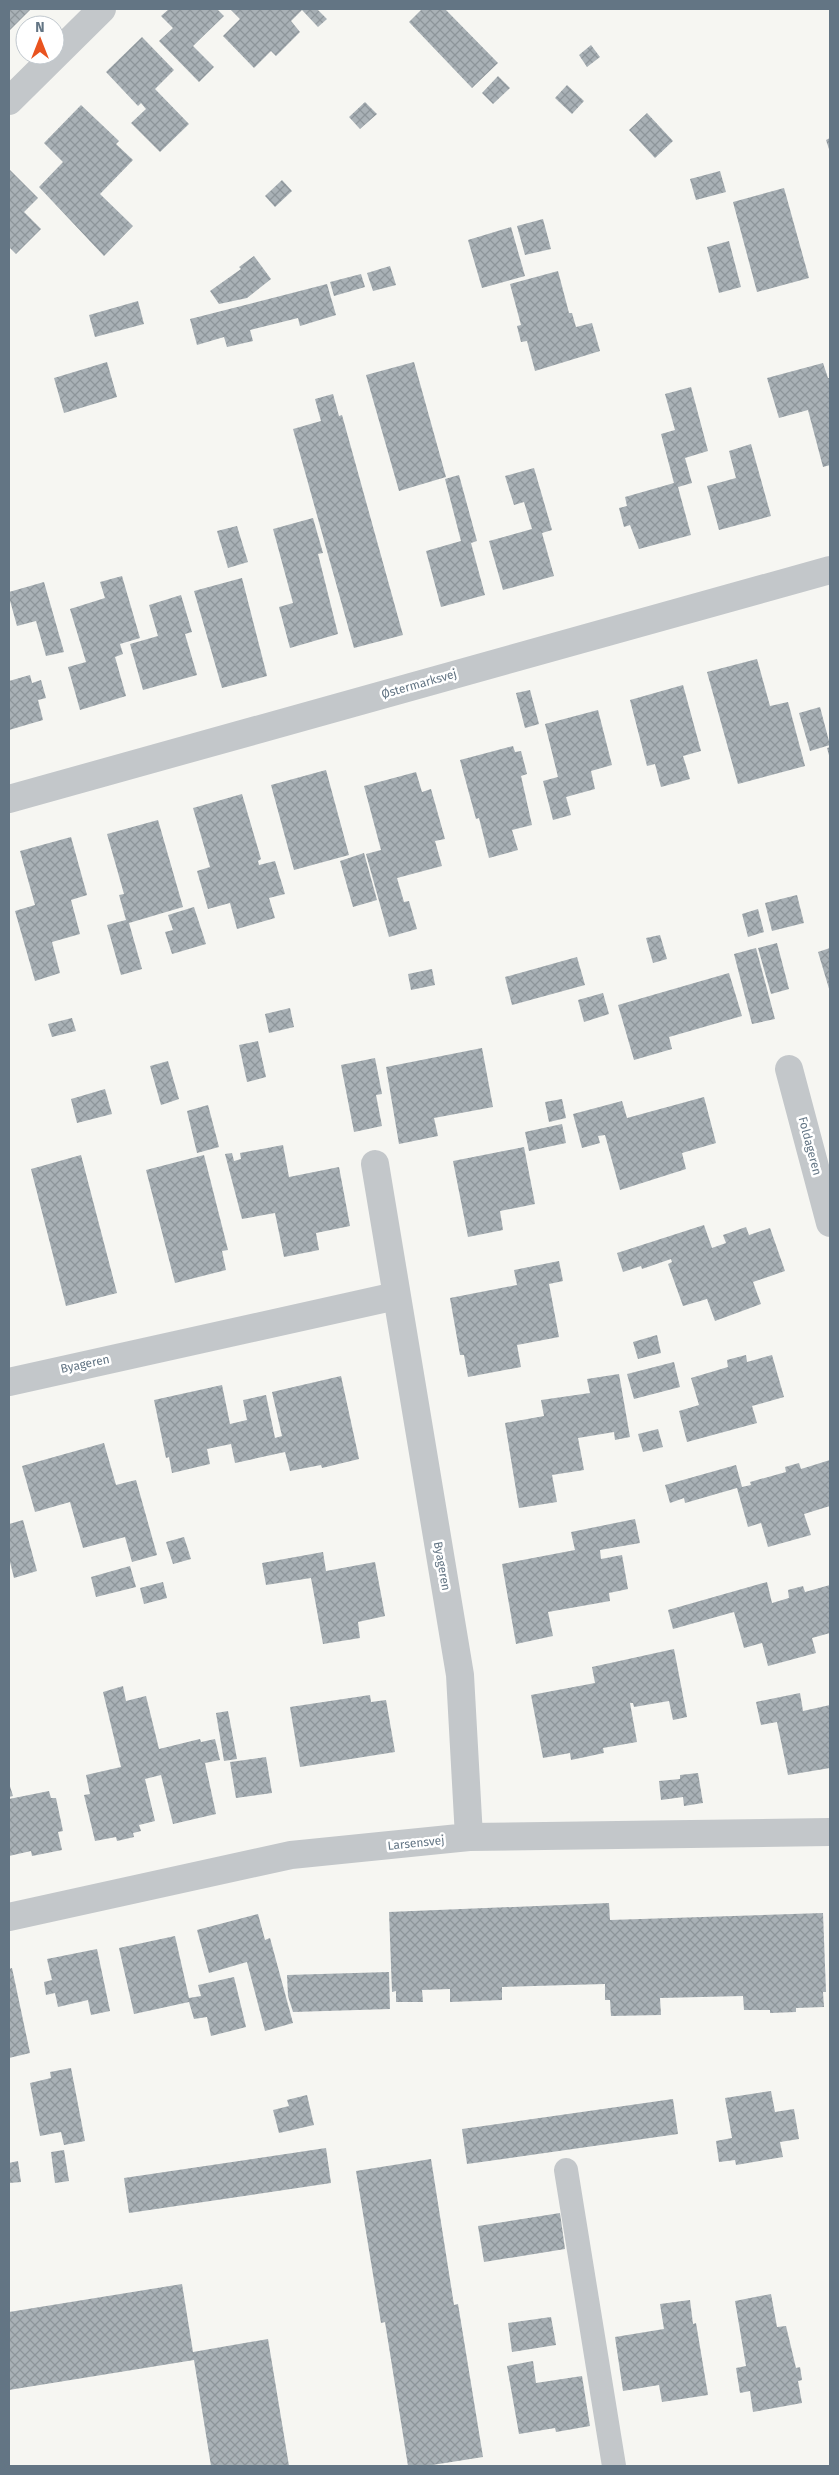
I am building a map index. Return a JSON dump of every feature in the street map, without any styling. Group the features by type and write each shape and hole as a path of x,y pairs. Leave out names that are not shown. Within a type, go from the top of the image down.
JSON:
{"street":[{"path":"9,101 102,9"},
{"name":"Østermarksvej","path":"9,799 830,570"},
{"name":"Foldageren","path":"789,1069 830,1222"},
{"name":"Byageren","path":"375,1164 460,1675 469,1837"},
{"name":"Byageren","path":"9,1382 396,1296"},
{"name":"Larsensvej","path":"9,1917 291,1855 469,1837 830,1832"}],"lane":[{"path":"566,2170 614,2466"}],"building":[{"path":"9,9 31,9 25,15 15,15 15,25 9,31"},
{"path":"169,9 217,9 224,16 193,46 214,67 199,82 159,41 173,28 161,16"},
{"path":"230,9 317,9 327,19 318,27 302,10 291,21 300,32 276,56 271,51 254,68 223,36 240,19"},
{"path":"422,9 445,9 498,63 472,88 409,22"},
{"path":"142,37 174,70 155,89 189,124 160,152 131,123 146,109 141,103 138,106 106,72"},
{"path":"591,45 600,57 587,67 579,55"},
{"path":"498,76 510,88 493,104 482,93"},
{"path":"567,85 584,101 572,114 555,98"},
{"path":"365,102 377,114 360,129 349,117"},
{"path":"81,105 119,141 116,144 133,160 100,194 133,226 104,256 39,187 63,162 44,143"},
{"path":"647,113 673,141 655,158 629,130"},
{"path":"830,138 830,152 826,140"},
{"path":"9,169 38,198 24,212 41,229 16,254 9,247"},
{"path":"720,171 726,192 696,200 690,179"},
{"path":"282,180 292,191 275,207 265,196"},
{"path":"784,188 809,278 757,292 733,202"},
{"path":"543,219 551,249 525,255 517,226"},
{"path":"511,227 525,276 482,288 468,240"},
{"path":"729,241 741,287 719,293 707,247"},
{"path":"254,256 271,279 247,298 219,304 210,291 241,269 239,267"},
{"path":"390,266 396,285 373,291 367,273"},
{"path":"558,271 569,313 572,313 576,327 592,323 600,351 535,371 527,341 521,342 517,326 521,325 510,284"},
{"path":"361,274 365,287 334,296 330,282"},
{"path":"327,284 336,315 300,326 298,318 250,330 253,341 227,347 224,337 197,345 190,319"},
{"path":"138,301 144,324 95,337 89,315"},
{"path":"107,362 117,397 64,413 54,378"},
{"path":"414,362 446,477 399,491 366,375"},
{"path":"823,363 828,378 830,378 830,465 823,467 808,410 779,418 767,378"},
{"path":"691,387 708,451 685,458 692,483 678,487 691,535 639,549 630,525 624,527 619,508 627,506 625,497 674,483 661,434 675,430 665,394"},
{"path":"333,394 339,416 342,415 403,635 354,648 293,429 321,421 315,399"},
{"path":"751,444 771,516 719,530 707,486 736,478 729,451"},
{"path":"534,468 552,530 542,533 554,576 503,590 489,541 532,529 524,502 514,505 505,476"},
{"path":"459,475 477,541 471,543 485,595 441,607 426,551 461,541 445,479"},
{"path":"313,518 323,553 318,554 338,634 290,648 279,607 293,603 273,529"},
{"path":"237,526 248,562 228,568 217,531"},
{"path":"122,576 140,638 120,644 123,654 115,657 126,696 80,710 68,667 86,662 70,609 105,598 100,582"},
{"path":"242,578 267,676 222,688 194,591"},
{"path":"44,582 64,652 46,656 36,621 17,626 9,597 9,592"},
{"path":"181,595 192,632 185,634 197,675 143,690 130,644 158,636 149,605"},
{"path":"757,659 770,706 788,702 805,766 738,784 707,672"},
{"path":"30,675 32,683 41,680 46,698 38,700 43,720 9,730 9,681"},
{"path":"683,685 701,751 683,756 690,779 661,787 655,764 647,766 630,700"},
{"path":"530,690 539,724 525,728 516,693"},
{"path":"820,707 830,745 810,751 799,713"},
{"path":"598,710 612,765 591,771 595,789 566,797 571,815 553,820 543,781 558,777 545,724"},
{"path":"513,746 515,752 521,751 527,774 521,776 532,825 512,830 518,850 489,858 479,818 476,819 460,760"},
{"path":"830,747 830,759 827,748"},
{"path":"326,770 349,855 294,870 271,785"},
{"path":"416,772 422,792 431,789 445,839 435,841 442,866 397,878 404,902 409,901 417,929 389,937 366,854 381,850 364,786"},
{"path":"242,794 261,859 258,861 259,865 275,861 285,894 269,898 275,918 237,929 230,903 208,909 197,871 210,867 193,808"},
{"path":"158,820 183,907 129,923 142,969 121,975 107,925 126,920 119,895 124,894 107,834"},
{"path":"71,837 87,895 71,900 80,934 52,942 60,973 35,981 15,911 35,905 20,851"},
{"path":"364,853 377,900 353,907 340,861"},
{"path":"797,895 804,923 772,931 765,903"},
{"path":"194,907 206,944 172,954 165,932 173,930 168,915"},
{"path":"758,909 764,932 748,937 742,914"},
{"path":"660,935 667,959 653,963 646,938"},
{"path":"777,943 789,989 771,994 758,948"},
{"path":"756,948 775,1019 752,1024 734,954"},
{"path":"830,948 830,992 818,952"},
{"path":"577,957 585,985 512,1005 505,977"},
{"path":"432,969 435,985 411,990 408,974"},
{"path":"729,973 742,1016 669,1037 672,1049 634,1060 618,1005"},
{"path":"603,993 609,1014 584,1022 578,1000"},
{"path":"290,1008 294,1027 269,1033 265,1014"},
{"path":"72,1018 76,1031 52,1037 48,1024"},
{"path":"258,1041 266,1077 247,1082 239,1045"},
{"path":"482,1048 493,1107 434,1118 438,1136 399,1144 386,1067"},
{"path":"375,1058 382,1094 376,1095 382,1126 354,1132 341,1065"},
{"path":"168,1061 179,1099 161,1105 150,1066"},
{"path":"105,1089 112,1114 77,1123 71,1099"},
{"path":"704,1097 716,1143 682,1153 686,1169 620,1190 605,1135 598,1136 600,1143 582,1148 573,1114 622,1101 627,1118"},
{"path":"562,1099 566,1118 549,1122 545,1102"},
{"path":"208,1105 219,1147 197,1153 187,1111"},
{"path":"562,1124 566,1143 529,1151 525,1132"},
{"path":"283,1145 289,1177 339,1167 350,1226 316,1233 319,1250 284,1257 275,1213 242,1219 225,1154 232,1153 234,1161 241,1159 240,1153"},
{"path":"524,1147 535,1204 500,1211 503,1230 468,1237 453,1161"},
{"path":"81,1155 117,1293 66,1306 31,1169"},
{"path":"204,1155 228,1250 222,1251 226,1270 175,1283 146,1170"},
{"path":"704,1225 712,1248 726,1243 723,1235 746,1227 749,1235 770,1228 785,1271 753,1282 761,1304 715,1321 707,1299 683,1306 668,1264 672,1262 671,1259 642,1269 641,1266 623,1272 617,1253"},
{"path":"559,1261 563,1281 549,1284 559,1337 517,1345 521,1367 468,1377 464,1355 460,1355 450,1298 517,1285 514,1270"},
{"path":"657,1335 661,1353 638,1359 633,1342"},
{"path":"746,1355 747,1362 772,1355 784,1397 752,1406 757,1423 687,1442 679,1411 699,1405 691,1378 728,1367 727,1360"},
{"path":"674,1362 680,1387 634,1399 627,1374"},
{"path":"619,1374 630,1437 615,1440 614,1432 578,1438 584,1470 552,1475 557,1502 519,1508 505,1423 544,1416 541,1400 590,1393 587,1379"},
{"path":"341,1376 359,1459 322,1468 321,1465 290,1471 285,1452 235,1463 231,1444 207,1449 210,1464 172,1473 169,1457 166,1458 154,1400 222,1385 230,1424 247,1420 243,1400 266,1395 275,1438 282,1436 272,1392"},
{"path":"658,1429 663,1447 643,1452 638,1434"},
{"path":"104,1443 116,1485 136,1480 157,1555 132,1562 125,1537 83,1548 70,1502 35,1512 22,1466"},
{"path":"830,1460 830,1506 804,1514 811,1535 768,1547 761,1523 748,1527 737,1488 685,1503 684,1498 670,1503 665,1485 736,1465 742,1487 751,1485 750,1482 786,1472 785,1467 799,1463 801,1469"},
{"path":"635,1519 640,1543 600,1550 601,1559 622,1555 628,1589 609,1593 610,1601 548,1612 553,1636 516,1644 502,1564 575,1550 571,1532"},
{"path":"23,1520 37,1571 14,1578 9,1558 9,1524"},
{"path":"184,1537 191,1559 173,1564 166,1542"},
{"path":"323,1552 326,1571 375,1562 385,1616 358,1622 360,1638 323,1644 311,1578 266,1585 262,1563"},
{"path":"130,1566 136,1587 96,1597 91,1577"},
{"path":"163,1582 167,1598 144,1604 140,1588"},
{"path":"767,1582 772,1603 789,1598 788,1590 803,1586 805,1592 830,1585 830,1633 812,1638 816,1653 768,1666 762,1643 744,1648 734,1612 673,1629 668,1610"},
{"path":"674,1649 687,1717 673,1720 669,1701 634,1707 633,1703 630,1703 637,1742 603,1748 604,1753 571,1760 570,1753 543,1758 531,1695 595,1683 592,1667"},
{"path":"123,1686 126,1701 146,1696 159,1749 200,1739 201,1742 215,1739 220,1760 205,1763 216,1814 173,1824 161,1775 145,1779 155,1821 139,1825 141,1831 133,1833 134,1837 117,1841 116,1837 95,1841 84,1795 90,1794 86,1775 121,1767 103,1692"},
{"path":"800,1693 803,1711 830,1705 830,1768 788,1775 777,1722 761,1725 756,1702"},
{"path":"370,1695 371,1702 386,1700 395,1752 300,1767 290,1707"},
{"path":"228,1711 237,1759 224,1761 216,1713"},
{"path":"266,1757 272,1793 236,1798 230,1762"},
{"path":"698,1773 703,1803 684,1806 683,1797 661,1800 659,1781 680,1779 680,1775"},
{"path":"9,1783 13,1796 9,1797"},
{"path":"49,1791 51,1798 56,1798 63,1831 58,1832 62,1850 32,1856 31,1851 9,1856 9,1799"},
{"path":"609,1903 610,1920 823,1913 826,1992 823,1992 824,2007 796,2008 796,2012 770,2013 770,2010 744,2010 743,1996 660,1998 661,2015 611,2016 610,2000 605,2000 605,1984 502,1987 502,2000 450,2002 450,1989 422,1990 423,2002 396,2002 396,1991 392,1992 389,1912"},
{"path":"258,1914 265,1940 270,1938 293,2023 265,2031 247,1962 209,1973 197,1930"},
{"path":"175,1936 189,1998 201,1996 198,1985 234,1977 246,2027 211,2036 207,2017 194,2019 189,2002 134,2014 119,1948"},
{"path":"97,1949 110,2011 91,2015 88,2000 58,2007 55,1993 46,1995 44,1982 52,1980 47,1959"},
{"path":"12,1968 30,2053 9,2058 9,1969"},
{"path":"389,1972 390,2009 293,2012 288,1996 287,1975"},
{"path":"71,2068 85,2141 64,2145 61,2132 40,2136 30,2083 51,2078 50,2072"},
{"path":"771,2091 775,2112 794,2109 799,2139 780,2142 783,2157 736,2165 735,2160 719,2162 716,2141 732,2138 725,2098"},
{"path":"307,2095 314,2125 279,2133 273,2110 289,2106 287,2100"},
{"path":"673,2099 678,2134 467,2164 462,2129"},
{"path":"326,2148 331,2183 129,2213 124,2178"},
{"path":"64,2150 69,2181 55,2183 51,2152"},
{"path":"431,2159 454,2305 458,2304 483,2457 426,2466 408,2466 385,2322 381,2323 356,2171"},
{"path":"18,2161 21,2182 9,2183 9,2163"},
{"path":"560,2213 565,2249 484,2262 478,2226"},
{"path":"182,2284 193,2352 268,2339 289,2466 211,2466 194,2360 9,2390 9,2312"},
{"path":"771,2294 777,2327 786,2326 796,2368 800,2367 802,2380 798,2381 802,2403 753,2412 750,2391 740,2393 736,2368 746,2366 735,2301"},
{"path":"690,2300 693,2324 696,2323 708,2395 662,2402 659,2385 623,2391 615,2337 664,2329 660,2304"},
{"path":"551,2317 556,2345 512,2352 508,2323"},
{"path":"533,2361 536,2383 582,2376 590,2426 556,2432 555,2428 519,2434 507,2366"}]}
